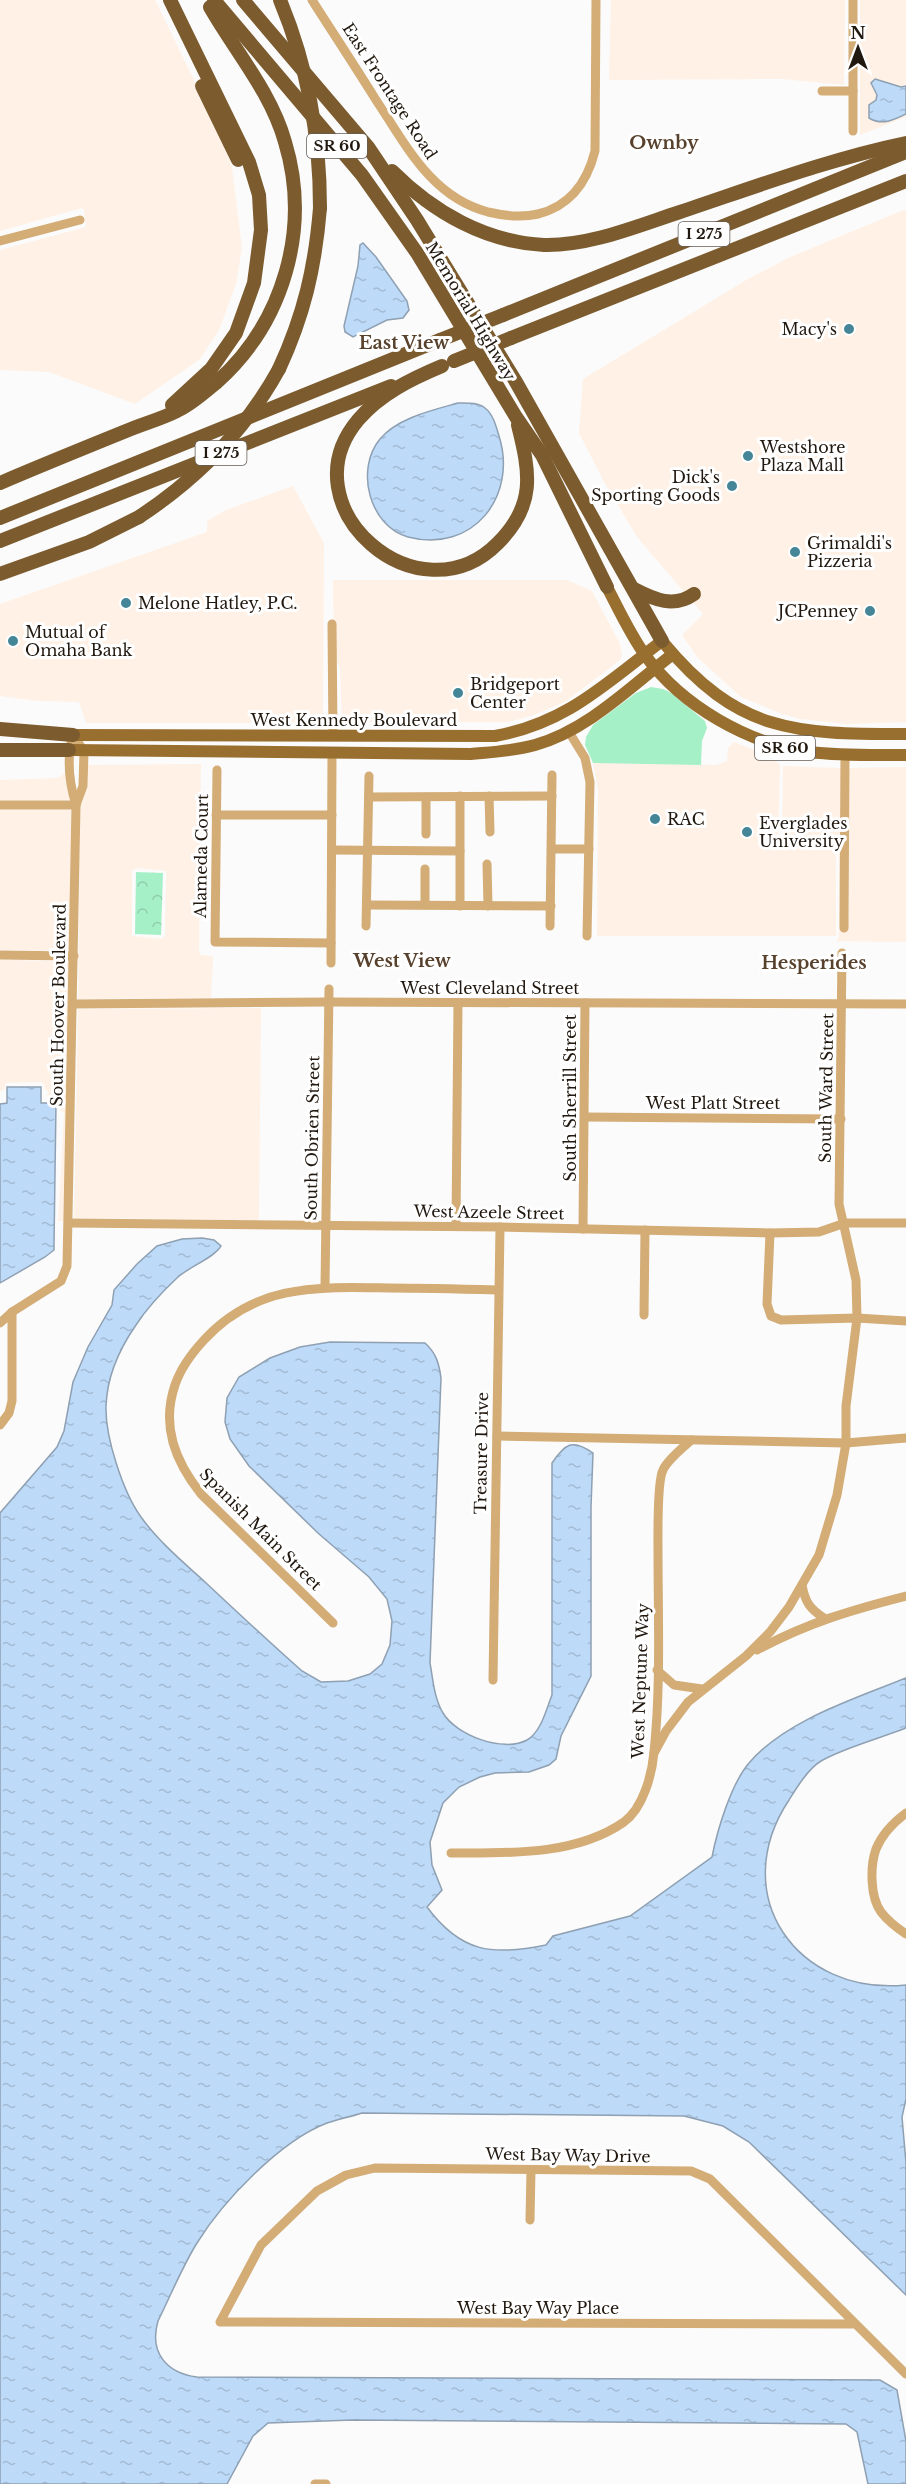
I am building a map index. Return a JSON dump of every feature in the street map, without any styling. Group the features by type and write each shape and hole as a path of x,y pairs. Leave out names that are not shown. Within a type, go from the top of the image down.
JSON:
{"highway":[{"path":"160,0 246,178 256,223 258,264"},
{"path":"154,420 191,390 226,349 250,300 258,264 261,230 259,195 249,162 170,0"},
{"path":"0,483 178,411 205,392 245,353 274,306 287,268 293,240 294,189 285,141 269,103 206,0"},
{"name":"Memorial Highway","path":"214,0 362,175 391,214 448,302 516,417 542,454 607,587"},
{"name":"Memorial Highway","path":"243,0 369,147 453,278 662,641"},
{"path":"0,574 89,542 140,518 182,487 215,457 250,416 279,369 300,320 312,278 320,208 320,172 313,110 297,44 280,0"},
{"path":"369,147 405,184 457,221 492,236 544,244 579,242 615,233 829,163 906,143"},
{"name":"I 275","path":"0,518 906,152"},
{"name":"I 275","path":"0,541 906,181"},
{"path":"448,363 401,386 380,400 358,420 345,442 339,475 341,498 351,523 377,551 405,565 440,569 464,564 482,556 495,546 518,515 528,481 526,459 516,417"},
{"path":"634,589 672,603 687,599 694,594"},
{"path":"0,729 73,735"},
{"path":"0,750 69,750"}],"main road":[{"name":"Memorial Highway","path":"607,587 645,654 656,668"},
{"name":"West Kennedy Boulevard","path":"73,735 474,737 514,732 533,727 568,711 662,641"},
{"name":"SR 60","path":"662,641 688,671 718,696 768,722 808,732 906,734"},
{"name":"West Kennedy Boulevard","path":"69,750 332,754 497,752 536,745 569,732 673,654"},
{"name":"SR 60","path":"656,668 685,695 718,719 745,733 780,746 810,752 845,755 906,755"},
{"path":"718,719 725,715 768,722"},
{"path":"845,755 852,747 873,735"},
{"path":"332,754 333,736"}],"street":[{"name":"East Frontage Road","path":"312,0 421,169 446,193 474,208 502,216 526,217 551,211 565,202 579,189 590,172 594,151 596,0"},
{"path":"853,0 853,131"},
{"path":"822,91 853,91"},
{"path":"0,241 80,220"},
{"path":"332,624 333,736"},
{"path":"569,732 585,758 590,782 587,936"},
{"path":"0,805 76,805 84,786 84,751 73,735"},
{"name":"South Hoover Boulevard","path":"12,1312 61,1281 65,1276 69,1223 74,956 76,805 70,785 69,750 73,735"},
{"path":"331,963 332,754"},
{"path":"844,928 845,755"},
{"name":"Alameda Court","path":"217,770 215,942 331,943"},
{"path":"550,926 552,775"},
{"path":"366,926 369,776"},
{"path":"460,796 460,906"},
{"path":"489,796 490,832"},
{"path":"369,797 552,796"},
{"path":"426,797 426,834"},
{"path":"216,815 332,815"},
{"path":"552,849 589,849"},
{"path":"332,850 460,851"},
{"path":"487,864 488,906"},
{"path":"425,869 425,906"},
{"path":"367,905 551,906"},
{"name":"South Ward Street","path":"746,1656 770,1632 819,1555 830,1525 846,1443 846,1406 857,1318 856,1280 839,1204 842,953"},
{"path":"0,955 74,956"},
{"name":"South Obrien Street","path":"325,1287 329,989"},
{"name":"West Cleveland Street","path":"73,1004 329,1002 906,1004"},
{"path":"456,1226 458,1003"},
{"name":"South Sherrill Street","path":"583,1229 585,1003"},
{"name":"West Platt Street","path":"585,1117 841,1119"},
{"name":"West Azeele Street","path":"69,1223 456,1226 770,1233 819,1232 844,1223 906,1223"},
{"name":"Treasure Drive","path":"494,1680 500,1227"},
{"path":"644,1315 645,1230"},
{"path":"770,1233 767,1304 771,1316 781,1320 857,1318 906,1321"},
{"name":"Spanish Main Street","path":"333,1623 201,1494 178,1461 171,1439 169,1418 172,1394 179,1372 213,1330 255,1301 302,1289 325,1287 498,1290"},
{"path":"0,1323 12,1312"},
{"path":"0,1425 9,1413 12,1401 12,1312"},
{"path":"496,1436 846,1443 906,1438"},
{"name":"West Neptune Way","path":"451,1853 522,1853 596,1836 626,1821 641,1800 654,1753 659,1504 662,1470 691,1440"},
{"path":"802,1585 805,1599 812,1611 824,1618"},
{"path":"654,1753 678,1713 702,1689 746,1656 791,1631 824,1618 906,1596"},
{"path":"657,1670 674,1685 702,1689"},
{"path":"906,1813 895,1821 884,1835 876,1850 873,1867 873,1889 880,1911 906,1934"},
{"name":"West Bay Way Drive","path":"220,2322 261,2245 317,2191 346,2175 375,2168 691,2171 710,2179 906,2374"},
{"path":"530,2220 531,2170"},
{"name":"West Bay Way Place","path":"220,2322 855,2324"},
{"path":"315,2484 326,2484"}],"shaded area":[{"path":"0,0 155,0 217,127 232,167 242,248 236,284 219,330 200,359 135,404 49,372 0,370 0,250 86,227 82,208 0,231"},
{"path":"611,0 845,0 844,85 782,79 609,80"},
{"path":"860,0 906,0 906,117 860,135"},
{"name":"Westshore Plaza Mall","path":"906,209 906,722 847,724 800,719 741,697 698,658 682,635 703,614 637,537 603,480 579,433 583,379 748,279 788,258"},
{"path":"293,486 324,543 323,718 321,720 312,723 86,723 79,702 38,701 0,696 0,604 207,532 207,521 226,510"},
{"path":"333,580 567,580 592,591 620,644 622,656 620,660 565,702 531,716 508,722 342,722 340,668 334,653"},
{"path":"734,742 770,756 780,765 778,842 836,843 836,936 597,936 598,789 593,763 717,765 727,761 728,748"},
{"path":"201,764 199,951 201,955 213,956 211,998 78,999 80,809 88,786 88,765","holes":["136,868 166,871 165,935 162,939 132,936 132,871"]},
{"path":"783,766 841,768 841,919 849,919 849,768 906,767 906,942 814,941 836,941 839,938 839,841 782,838"},
{"path":"65,773 70,800 0,800 0,780 58,778"},
{"path":"0,810 71,810 70,951 0,950"},
{"path":"0,960 69,961 65,1221 58,1221 64,1112 60,1110 60,1102 56,1099 47,1099 48,1091 41,1082 6,1083 3,1091 0,1091"},
{"path":"261,1008 259,1220 74,1218 78,1009"}],"green space":[{"path":"651,687 671,693 705,721 707,728 702,741 701,765 593,763 585,745 586,737 593,725 636,693"},
{"path":"136,872 163,873 161,935 135,934"}],"water":[{"path":"875,79 901,87 906,86 906,114 883,122 869,118 869,105 876,100 877,95 871,83"},
{"path":"363,243 376,257 407,301 409,310 403,318 387,320 353,337 345,332 344,326 358,266 360,245"},
{"path":"458,403 482,406 494,420 503,458 502,479 496,499 485,515 470,528 452,537 431,540 408,537 395,531 375,509 368,480 368,465 372,451 387,432 406,420"},
{"path":"7,1087 41,1087 41,1103 56,1103 54,1250 0,1283 0,1104 7,1103"},
{"path":"182,1239 214,1240 221,1246 213,1254 178,1277 156,1300 130,1334 115,1363 107,1395 106,1419 116,1464 134,1506 155,1534 302,1671 321,1682 348,1681 370,1674 382,1664 390,1645 392,1621 387,1599 369,1577 319,1534 249,1466 230,1439 225,1422 227,1398 239,1377 270,1358 300,1347 330,1342 425,1343 432,1351 438,1363 441,1378 430,1663 436,1695 449,1721 469,1735 493,1743 517,1743 532,1736 542,1720 552,1695 552,1463 561,1451 570,1445 586,1448 593,1453 591,1676 561,1736 556,1759 549,1765 529,1772 495,1773 480,1777 459,1787 443,1803 430,1842 432,1865 442,1890 427,1907 452,1934 479,1947 510,1950 546,1945 553,1936 630,1916 712,1857 721,1821 736,1783 749,1763 764,1748 822,1712 906,1678 906,1728 840,1752 821,1761 812,1769 789,1800 771,1836 765,1871 770,1903 783,1932 804,1956 833,1974 867,1984 906,1985 906,2099 902,2117 906,2163 906,2295 749,2142 723,2126 684,2116 362,2113 327,2123 291,2143 254,2174 222,2209 181,2271 158,2321 156,2342 162,2359 177,2371 197,2377 880,2380 897,2390 906,2441 906,2484 868,2484 857,2432 846,2424 353,2420 268,2423 253,2436 227,2484 0,2484 0,1513 57,1447 64,1431 73,1382 88,1347 112,1305 114,1290 157,1246"}],"place":[{"name":"Macy's","path":"849,329"},
{"name":"Westshore Plaza Mall","path":"748,456"},
{"name":"Dick's Sporting Goods","path":"732,486"},
{"name":"Grimaldi's Pizzeria","path":"795,552"},
{"name":"Melone Hatley, P.C.","path":"126,603"},
{"name":"JCPenney","path":"870,611"},
{"name":"Mutual of Omaha Bank","path":"13,641"},
{"name":"Bridgeport Center","path":"458,693"},
{"name":"RAC","path":"655,819"},
{"name":"Everglades University","path":"747,832"}],"district":[{"name":"Ownby","path":"664,143"},
{"name":"East View","path":"404,343"},
{"name":"West View","path":"402,961"},
{"name":"Hesperides","path":"814,963"}]}
